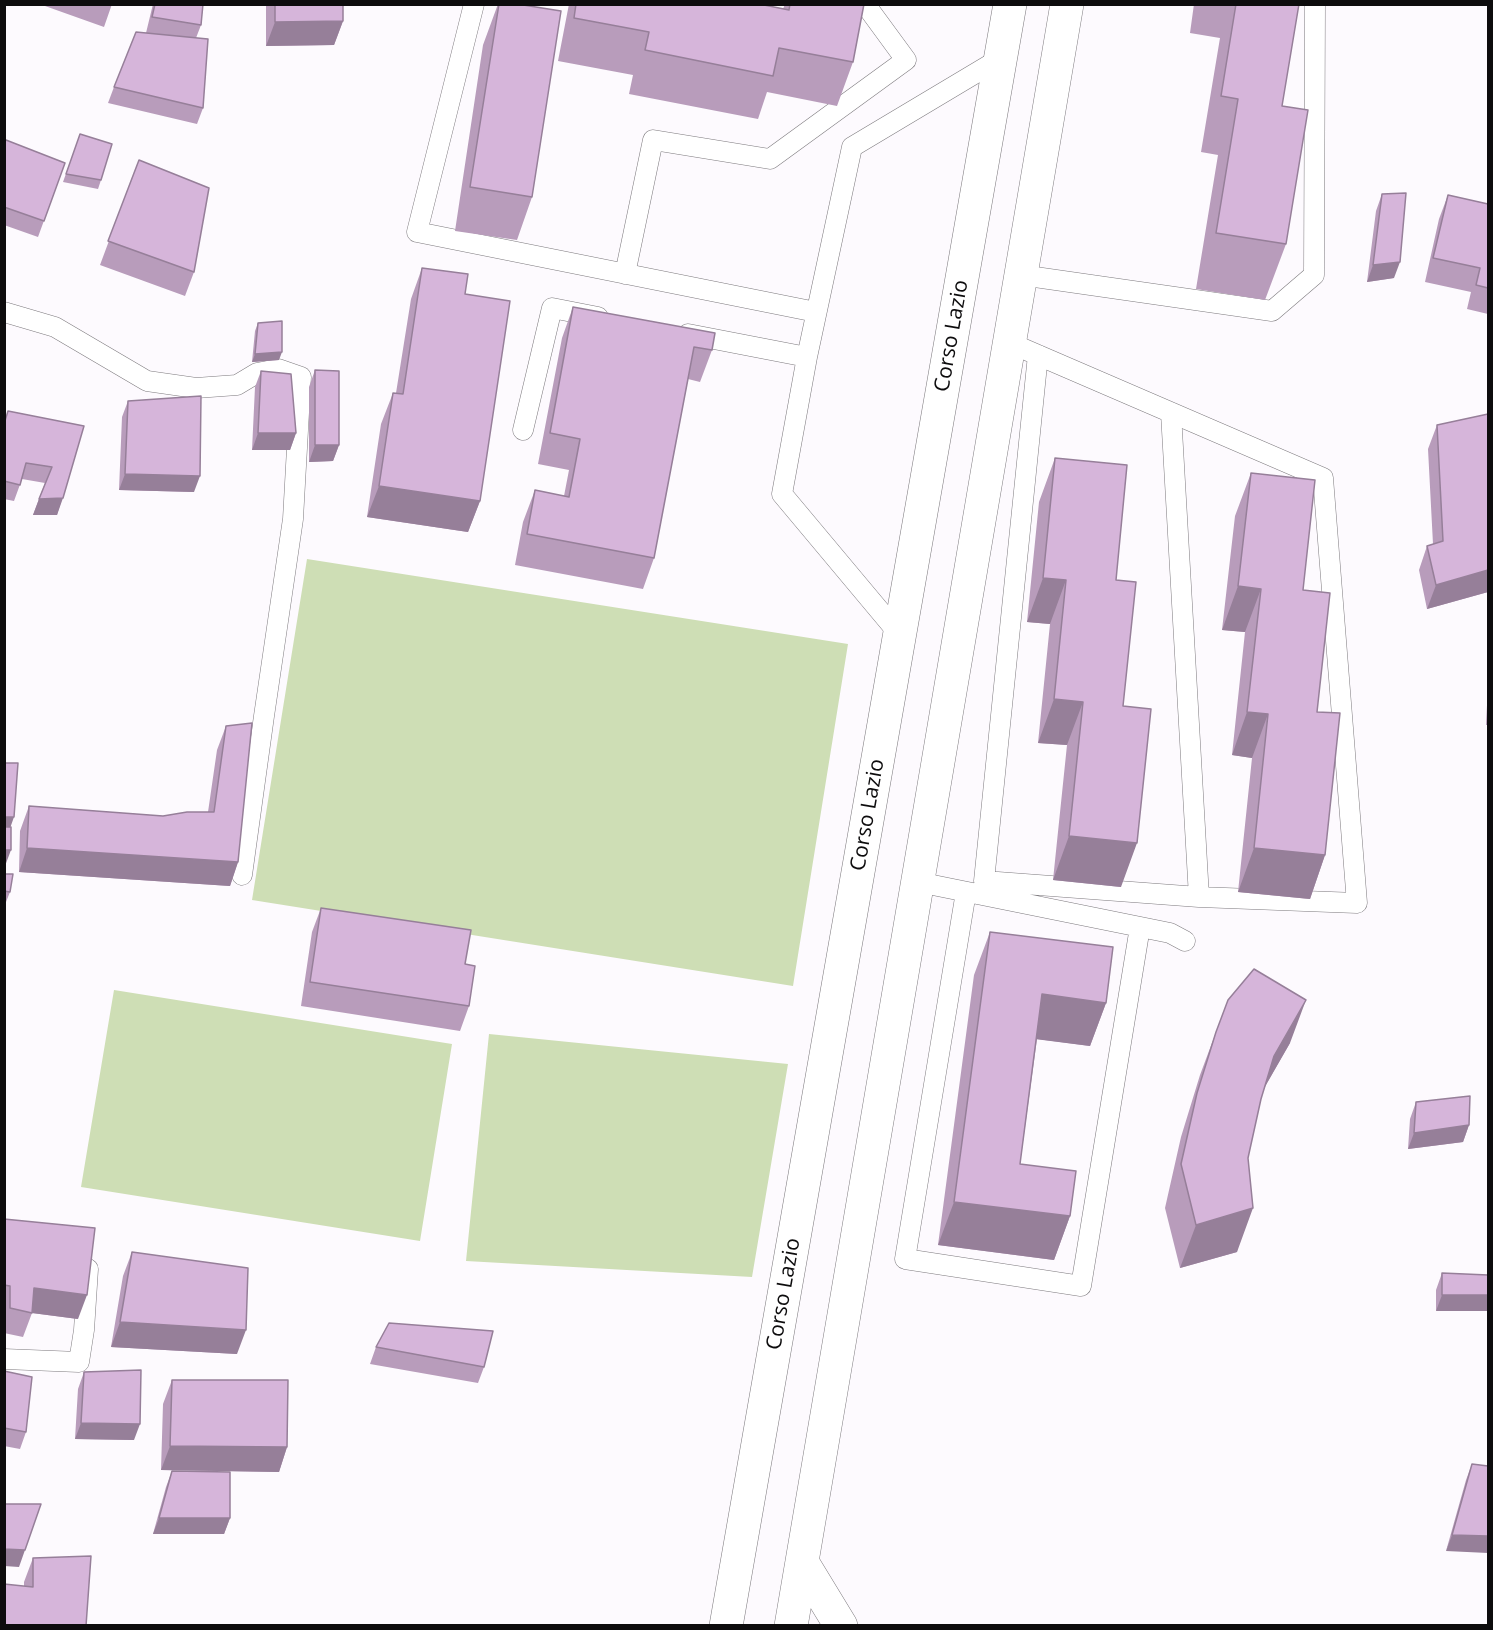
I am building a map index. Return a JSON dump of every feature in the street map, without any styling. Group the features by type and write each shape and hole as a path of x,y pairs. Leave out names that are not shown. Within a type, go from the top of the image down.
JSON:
{"street":[{"name":"Corso Lazio","path":"726,1626 1010,4"},
{"path":"791,1626 918,882 1024,349 1021,274 1067,4"},
{"path":"802,1562 841,1626"}],"lane":[{"path":"474,4 417,232 816,312"},
{"path":"625,274 653,140 770,159 906,60 865,4"},
{"path":"1021,274 1272,311 1314,275 1316,4"},
{"path":"900,635 782,494 816,312 852,147 1001,58"},
{"path":"523,430 552,308 621,321"},
{"path":"4,312 56,327 147,381 196,388 237,385 257,373 278,369 301,376 293,519 242,875"},
{"path":"668,330 807,357"},
{"path":"1024,349 1323,478 1357,903 1199,897 984,881 1024,349"},
{"path":"1171,413 1199,897"},
{"path":"918,882 1170,933 1185,941"},
{"path":"966,892 905,1259 1081,1286 1140,927"},
{"path":"4,1359 79,1362 84,1330 89,1255"}],"green space":[{"path":"307,559 848,644 793,986 252,900"},
{"path":"114,990 452,1044 420,1241 81,1187"},
{"path":"489,1034 788,1064 752,1277 466,1261"}],"building":[{"path":"155,4 203,4 201,25 152,17"},
{"path":"275,4 343,4 343,21 275,22"},
{"path":"499,4 517,4 561,11 532,197 470,187"},
{"path":"576,4 759,4 789,10 790,4 864,4 853,62 779,48 773,76 645,50 649,32 574,18"},
{"path":"1236,4 1299,4 1282,106 1308,110 1286,244 1216,233 1238,99 1221,96"},
{"path":"136,32 208,39 203,108 114,87"},
{"path":"80,134 112,144 101,180 66,174"},
{"path":"6,140 65,163 44,221 4,207 4,143"},
{"path":"139,160 209,188 194,272 108,241"},
{"path":"1406,193 1400,262 1373,265 1382,194"},
{"path":"1448,195 1488,204 1488,288 1476,285 1480,268 1433,258"},
{"path":"422,268 468,274 465,294 510,301 480,501 379,486 393,393 403,394"},
{"path":"573,307 715,333 712,350 694,347 654,558 527,534 535,490 569,497 580,439 550,433"},
{"path":"282,321 282,352 255,354 258,323"},
{"path":"315,370 339,371 339,445 315,445"},
{"path":"261,371 291,374 296,433 258,433"},
{"path":"201,396 200,476 125,474 128,401"},
{"path":"8,411 84,426 63,498 39,499 52,467 26,463 20,485 4,481 4,424"},
{"path":"1488,414 1488,570 1436,585 1427,546 1443,541 1437,425"},
{"path":"1055,458 1127,465 1116,580 1136,582 1123,706 1151,709 1137,843 1069,836 1083,702 1054,699 1066,580 1043,578"},
{"path":"1251,473 1315,480 1303,590 1330,593 1317,712 1340,713 1325,855 1254,848 1268,714 1247,712 1261,589 1238,586"},
{"path":"252,723 238,862 27,848 29,806 163,816 187,812 214,812 226,726"},
{"path":"4,763 18,763 14,817 4,817"},
{"path":"4,827 11,827 11,850 4,850"},
{"path":"4,874 13,874 10,892 4,891"},
{"path":"321,908 471,930 465,964 475,966 469,1006 310,982"},
{"path":"990,932 1113,947 1106,1003 1042,994 1020,1164 1076,1171 1070,1216 954,1202"},
{"path":"1254,969 1306,1000 1274,1056 1261,1099 1248,1158 1253,1208 1196,1225 1181,1164 1197,1093 1228,1000"},
{"path":"1470,1096 1469,1125 1414,1133 1416,1102"},
{"path":"4,1219 95,1228 87,1295 34,1288 32,1313 10,1308 10,1286 4,1285"},
{"path":"132,1252 248,1268 246,1330 120,1322"},
{"path":"1442,1273 1488,1275 1488,1295 1442,1295"},
{"path":"389,1323 493,1331 484,1367 376,1347"},
{"path":"141,1370 140,1424 81,1423 84,1372"},
{"path":"4,1371 32,1377 26,1432 4,1428"},
{"path":"172,1380 288,1380 287,1447 170,1446"},
{"path":"1472,1464 1488,1466 1488,1536 1452,1535"},
{"path":"172,1471 230,1472 230,1518 159,1518"},
{"path":"4,1504 41,1504 25,1550 4,1549"},
{"path":"91,1556 86,1626 4,1626 4,1584 33,1587 33,1558"}]}
